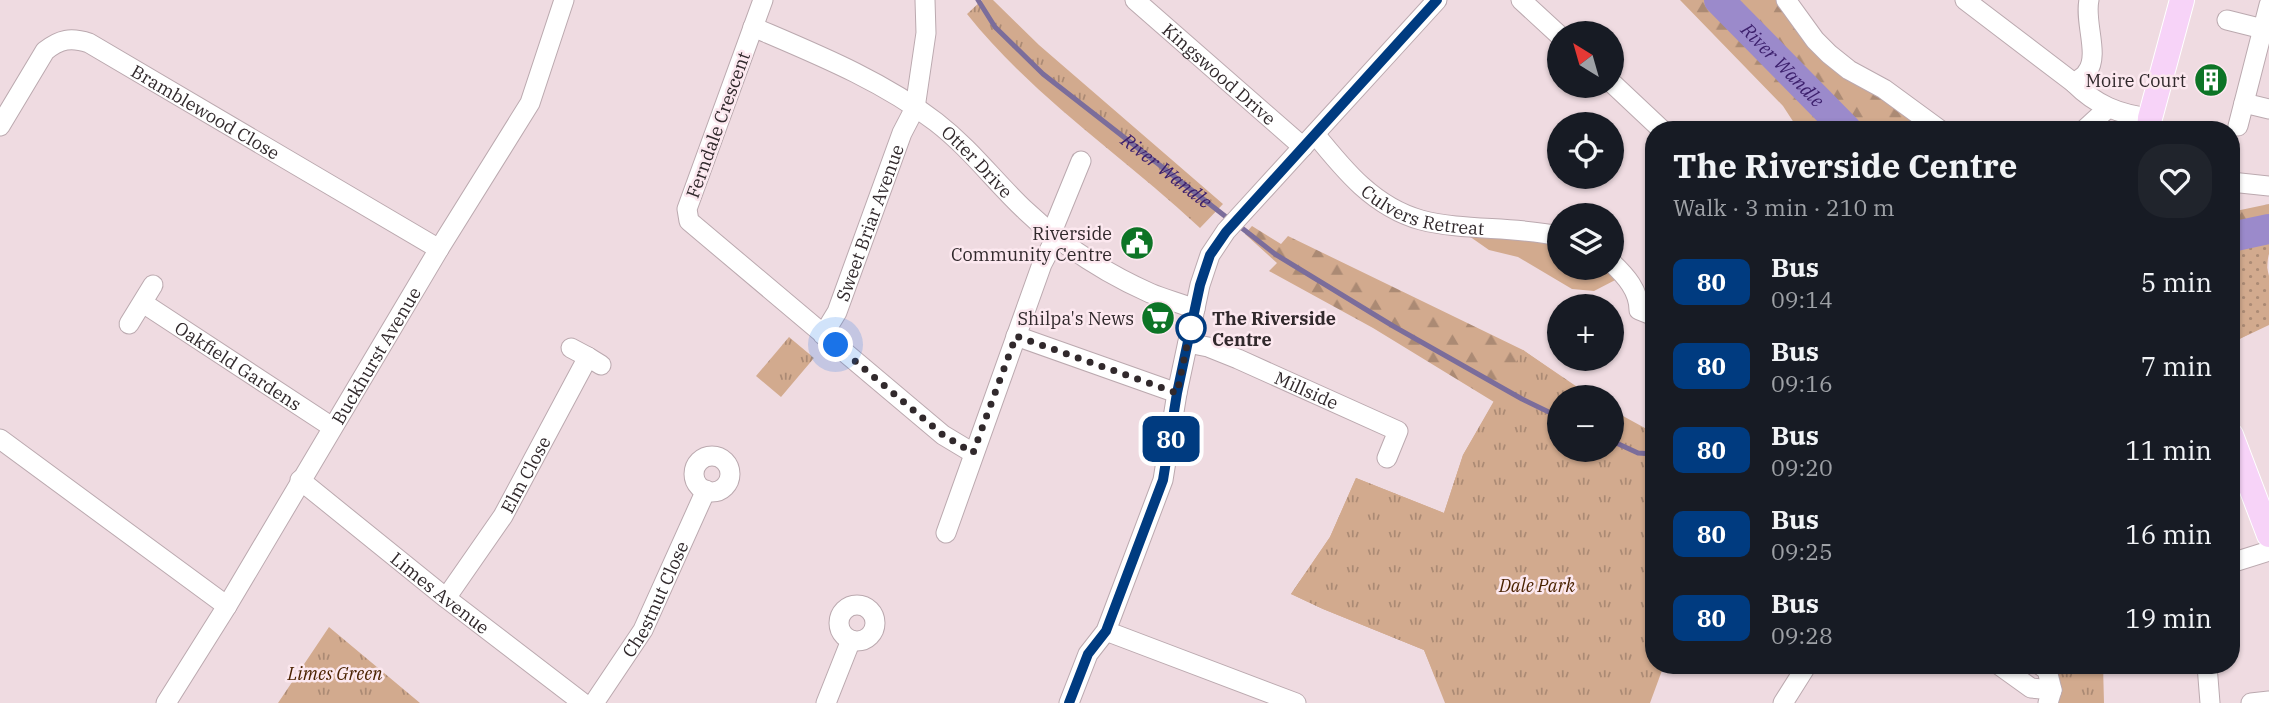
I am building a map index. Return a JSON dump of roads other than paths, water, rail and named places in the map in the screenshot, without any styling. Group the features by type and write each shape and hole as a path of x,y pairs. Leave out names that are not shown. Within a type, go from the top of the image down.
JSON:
{"main road":[{"path":"2151,121 2182,0"},
{"path":"2240,459 2269,535"}],"street":[{"name":"Buckhurst Avenue","path":"166,703 530,103 564,0"},
{"name":"Ferndale Crescent","path":"762,0 687,215 693,226 943,435 973,453"},
{"name":"Sweet Briar Avenue","path":"823,335 837,312 902,133 915,107 926,33 925,0"},
{"name":"Kingswood Drive","path":"1135,0 1309,141"},
{"path":"1069,703 1088,654 1106,631 1163,480 1177,393 1195,309 1206,265 1217,243 1437,0"},
{"path":"1521,0 1547,24"},
{"path":"1786,0 1815,40 1829,54 1928,121"},
{"path":"1965,0 2090,98 2142,121"},
{"path":"2074,83 2087,72 2093,57 2089,34 2089,0"},
{"path":"2239,121 2269,5"},
{"path":"2227,20 2263,29"},
{"name":"Otter Drive","path":"752,27 844,67 915,107 971,152 1026,211 1053,234 1123,280 1195,309"},
{"name":"Bramblewood Close","path":"0,126 45,51 65,39 78,39 439,249"},
{"path":"1624,94 1652,121"},
{"path":"2244,103 2269,110"},
{"path":"2094,121 2108,108"},
{"name":"Culvers Retreat","path":"1309,141 1366,191 1392,208 1420,219 1547,233"},
{"path":"946,533 1042,264 1053,243 1054,227 1081,161"},
{"path":"2240,183 2269,186"},
{"path":"1624,277 1639,298 1639,310 1645,312"},
{"path":"129,324 153,285"},
{"name":"Oakfield Gardens","path":"143,303 332,427"},
{"path":"1016,336 1177,393"},
{"name":"Millside","path":"1188,344 1208,347 1238,359 1398,431 1387,458"},
{"name":"Elm Close","path":"446,598 503,516 587,357"},
{"path":"0,439 227,606"},
{"name":"Limes Avenue","path":"300,481 583,703"},
{"name":"Chestnut Close","path":"594,703 643,630 706,490"},
{"path":"2240,560 2269,551"},
{"path":"1106,631 1296,703"},
{"path":"826,703 851,640"},
{"path":"1783,703 1801,674"},
{"path":"2012,674 2031,688 2050,696 2048,674"},
{"path":"2208,674 2210,703"},
{"path":"2251,703 2269,701"}],"waterway":[{"name":"River Wandle","path":"978,0 995,27 1043,74 1230,220"},
{"name":"River Wandle","path":"1719,0 1838,121"},
{"name":"River Wandle","path":"1238,225 1275,254 1393,326 1547,411"},
{"name":"River Wandle","path":"2240,235 2269,229"},
{"name":"River Wandle","path":"1624,447 1645,453"}],"place":[{"name":"Moire Court","path":"2211,80"},
{"name":"Riverside Community Centre","path":"1137,243"},
{"name":"Shilpa's News","path":"1158,318"},
{"name":"The Riverside Centre","path":"1191,328"}],"park label":[{"name":"Dale Park","path":"1537,585"},
{"name":"Limes Green","path":"335,673"}]}
